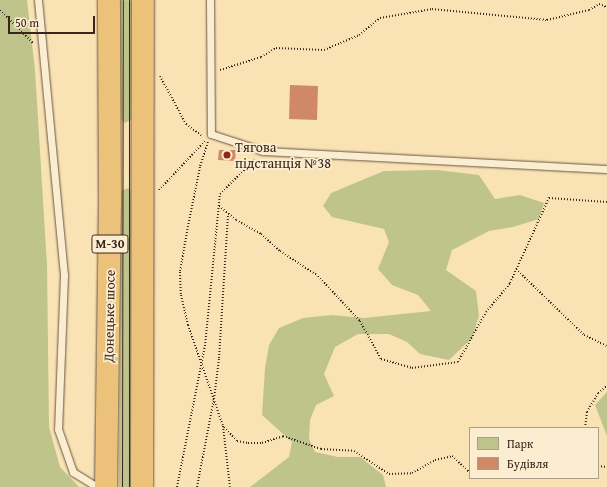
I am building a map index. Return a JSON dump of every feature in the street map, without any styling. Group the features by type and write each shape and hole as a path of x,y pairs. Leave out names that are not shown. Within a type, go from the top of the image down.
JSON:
{"highway":[{"name":"Донецьке шосе","path":"106,487 110,202 109,0"},
{"name":"М-30","path":"142,487 143,0"}],"lane":[{"path":"38,0 41,51 64,275 58,429 73,472 97,487"},
{"path":"210,0 212,134 263,151 607,169"}],"path":[{"path":"212,74 230,65 261,57 276,48 324,50 359,35 380,18 432,9 547,20 589,10 599,4 600,0"},
{"path":"599,4 607,7"},
{"path":"0,10 41,51"},
{"path":"157,71 186,124 200,136 212,134"},
{"path":"158,191 212,134"},
{"path":"212,134 200,167 180,272 181,295 201,363 223,426 230,487"},
{"path":"177,487 201,363 220,194 263,151"},
{"path":"219,206 248,228 261,234 280,251 318,276 360,321 381,359 412,368 458,362 486,312 510,284 549,198 607,202"},
{"path":"197,487 214,399 228,214"},
{"path":"516,269 584,335 607,346"},
{"path":"585,427 587,412 598,393 607,386"},
{"path":"223,426 237,441 262,443 283,436 321,449 354,451 389,474 412,473 435,460 452,456 469,472"}],"green space":[{"path":"0,0 27,0 35,70 47,265 49,427 60,467 79,487 0,487"},
{"path":"120,0 132,0 132,119 125,123 121,120 120,115"},
{"path":"437,170 479,175 495,199 520,195 544,203 539,219 513,227 489,231 452,250 446,270 476,291 479,316 472,338 449,360 420,354 407,342 389,334 358,334 335,347 324,374 334,396 316,405 310,420 309,439 315,452 338,457 360,457 383,475 386,487 250,487 289,457 292,442 262,415 265,368 269,345 279,328 303,318 332,315 364,318 431,311 418,295 392,285 378,269 389,242 384,229 332,217 323,206 331,193 384,171"},
{"path":"128,188 133,191 131,487 119,487 121,191"},
{"path":"607,392 607,436 595,405"}],"building":[{"path":"290,85 318,86 317,120 289,119"},
{"name":"Тягова пiдстанцiя №38","path":"219,150 236,150 235,161 218,160"}],"tram line":[{"path":"122,487 123,0"},
{"path":"129,0 129,487"}],"place":[{"name":"Тягова пiдстанцiя №38","path":"227,155"}]}
